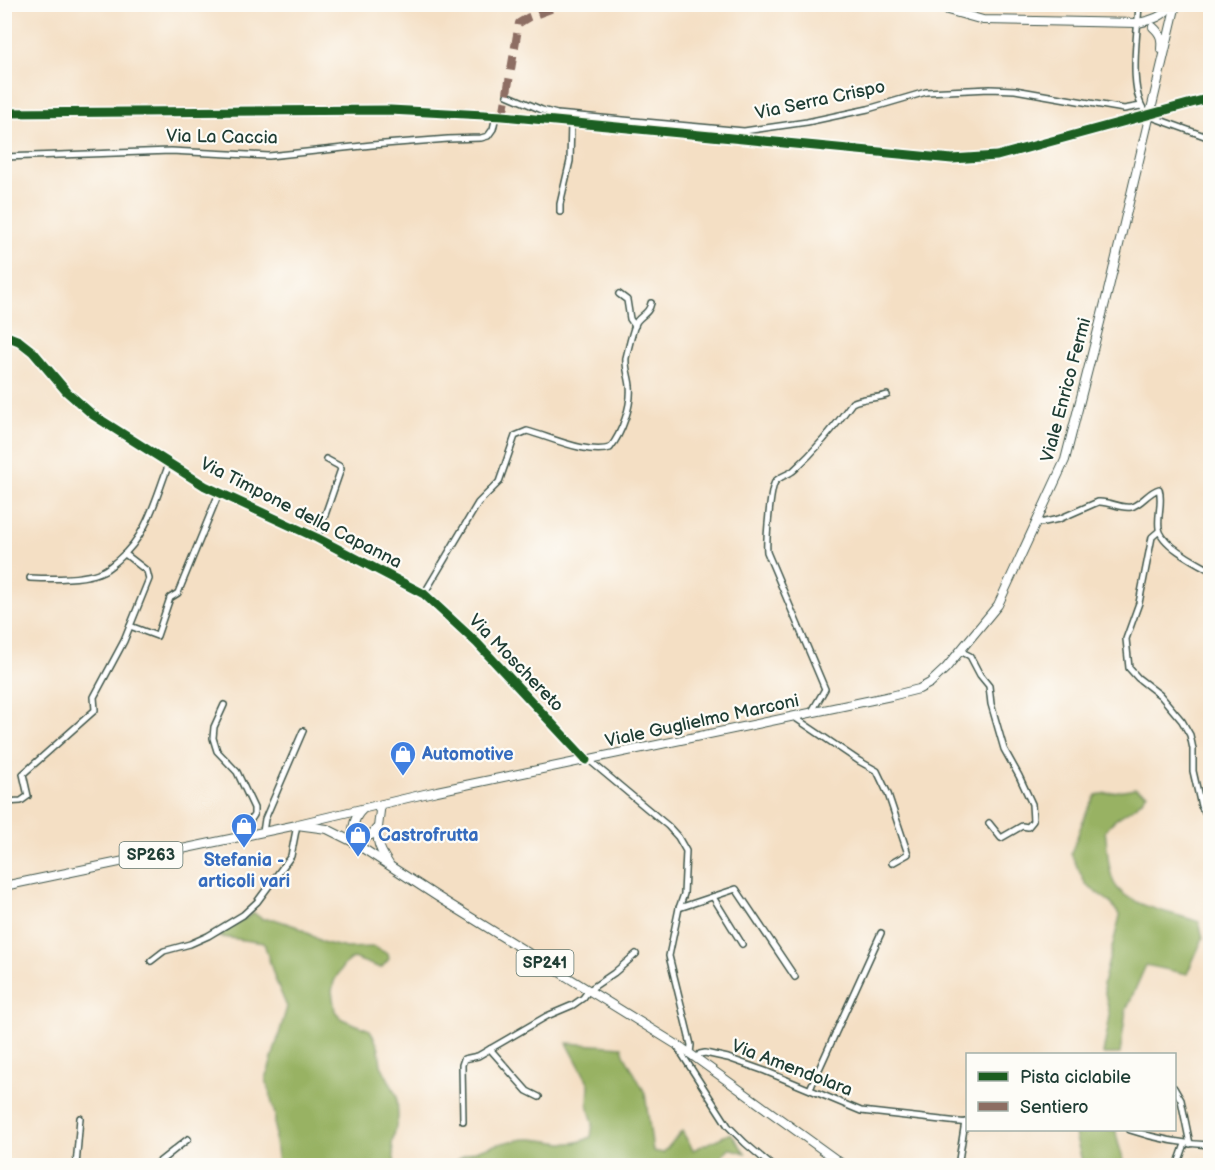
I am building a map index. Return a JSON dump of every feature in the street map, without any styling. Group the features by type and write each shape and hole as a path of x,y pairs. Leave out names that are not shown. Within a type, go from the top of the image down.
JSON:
{"main road":[{"name":"SP263","path":"4,886 297,825"},
{"name":"SP241","path":"297,825 327,829 389,864 438,897 676,1044 845,1166"}],"street":[{"path":"926,4 983,20 1171,25"},
{"path":"1139,4 1135,85 1142,106 1149,116 1210,138"},
{"path":"1153,23 1174,4"},
{"path":"1161,63 1174,4"},
{"path":"1153,23 1162,40 1161,63"},
{"name":"Viale Enrico Fermi","path":"960,651 998,605 1065,460 1161,63"},
{"name":"Via Serra Crispo","path":"507,95 557,114 744,131 807,122 868,109 926,93 956,90 1015,90 1124,109 1142,106"},
{"path":"4,113 390,110 571,122 952,159 997,156 1210,98"},
{"name":"Via La Caccia","path":"4,158 93,152 171,151 269,156 372,145 481,138 488,136 493,129 496,116"},
{"path":"560,212 570,161 571,122"},
{"path":"619,294 627,300 630,320 635,326"},
{"path":"421,592 478,503 499,482 515,436 527,431 571,445 595,449 610,448 623,423 631,394 626,367 635,326 637,321 649,311 651,303"},
{"name":"Via Timpone della Capanna","path":"4,335 19,341 33,352 67,392 93,415 169,464 219,493 317,538 421,592"},
{"path":"811,713 823,694 824,683 767,552 767,527 775,482 792,472 822,441 852,403 857,400 876,399 887,395"},
{"path":"317,538 341,469 326,459"},
{"path":"30,578 93,574 104,571 125,554 143,532 169,464"},
{"path":"1035,524 1059,519 1098,502 1134,506 1152,491 1159,489 1161,501 1159,531 1163,538 1189,558 1210,570"},
{"path":"130,626 157,636 170,598 178,592 219,493"},
{"path":"1159,531 1152,537 1140,603 1126,639 1127,654 1130,668 1169,705 1190,735 1197,793 1201,806 1210,820"},
{"path":"4,802 21,801 28,796 22,774 94,710 94,697 130,626 149,579 147,571 125,554"},
{"name":"Via Moschereto","path":"421,592 477,643 588,760"},
{"path":"960,651 970,656 989,686 991,704 1004,749 1032,804 1033,821 1028,827 1022,826 1001,838 989,823"},
{"name":"Viale Guglielmo Marconi","path":"378,810 437,791 919,689 936,678 960,651"},
{"path":"224,705 214,727 213,738 217,751 237,772 254,808 254,815 246,827 246,835"},
{"path":"794,717 877,771 893,805 908,854 892,863"},
{"path":"263,832 265,819 303,732"},
{"path":"588,760 668,826 686,851 687,871 684,894 669,956 693,1056"},
{"path":"362,810 358,813 353,825 353,842 371,835 376,829"},
{"name":"SP263","path":"297,825 362,810 378,810"},
{"path":"378,810 376,829 381,851 389,864"},
{"path":"150,961 164,951 208,936 243,915 257,902 291,856 297,825"},
{"path":"679,908 736,889 795,977"},
{"path":"713,897 742,944"},
{"path":"810,1089 881,933"},
{"path":"463,1121 464,1059 478,1056 547,1016 573,1005 636,954"},
{"path":"676,1044 729,1126 772,1166"},
{"path":"490,1049 526,1091 539,1097"},
{"name":"Via Amendolara","path":"693,1056 705,1053 728,1058 861,1111 966,1122"},
{"path":"1176,1091 1181,1100 1187,1144 1177,1166"},
{"path":"76,1166 80,1118"},
{"path":"958,1166 966,1122"},
{"path":"1133,1131 1156,1139 1210,1145"},
{"path":"153,1166 188,1139"}],"green space":[{"path":"1135,788 1147,793 1137,805 1115,820 1105,831 1114,883 1120,891 1140,904 1199,922 1203,938 1187,974 1146,965 1126,1010 1120,1053 1103,1053 1110,1016 1103,984 1120,916 1110,902 1086,885 1071,854 1085,815 1096,795"},
{"path":"254,913 262,919 274,919 298,927 322,942 346,948 374,947 388,954 389,959 381,968 353,958 343,966 334,981 332,991 335,1011 342,1019 370,1030 379,1048 381,1065 397,1096 398,1118 392,1144 395,1165 278,1165 275,1115 266,1079 287,1007 275,979 264,943 216,936"},
{"path":"567,1043 622,1047 645,1093 653,1151 663,1153 682,1131 693,1150 731,1133 745,1153 729,1148 713,1166 453,1165 463,1156 506,1142 531,1139 575,1143 591,1137 593,1123 588,1106 589,1084"},
{"path":"1074,1131 1116,1131 1124,1165 1083,1165"}],"marked path":[{"path":"503,116 519,23 565,4"}],"cycle path":[{"path":"4,113 390,110 503,116 952,159 997,156 1210,98"},
{"path":"4,335 19,341 33,352 67,392 93,415 205,486 317,538 424,594 477,643 586,760"}],"place":[{"name":"Automotive","path":"403,777"},
{"name":"Stefania - articoli vari","path":"244,849"},
{"name":"Castrofrutta","path":"358,858"}]}
